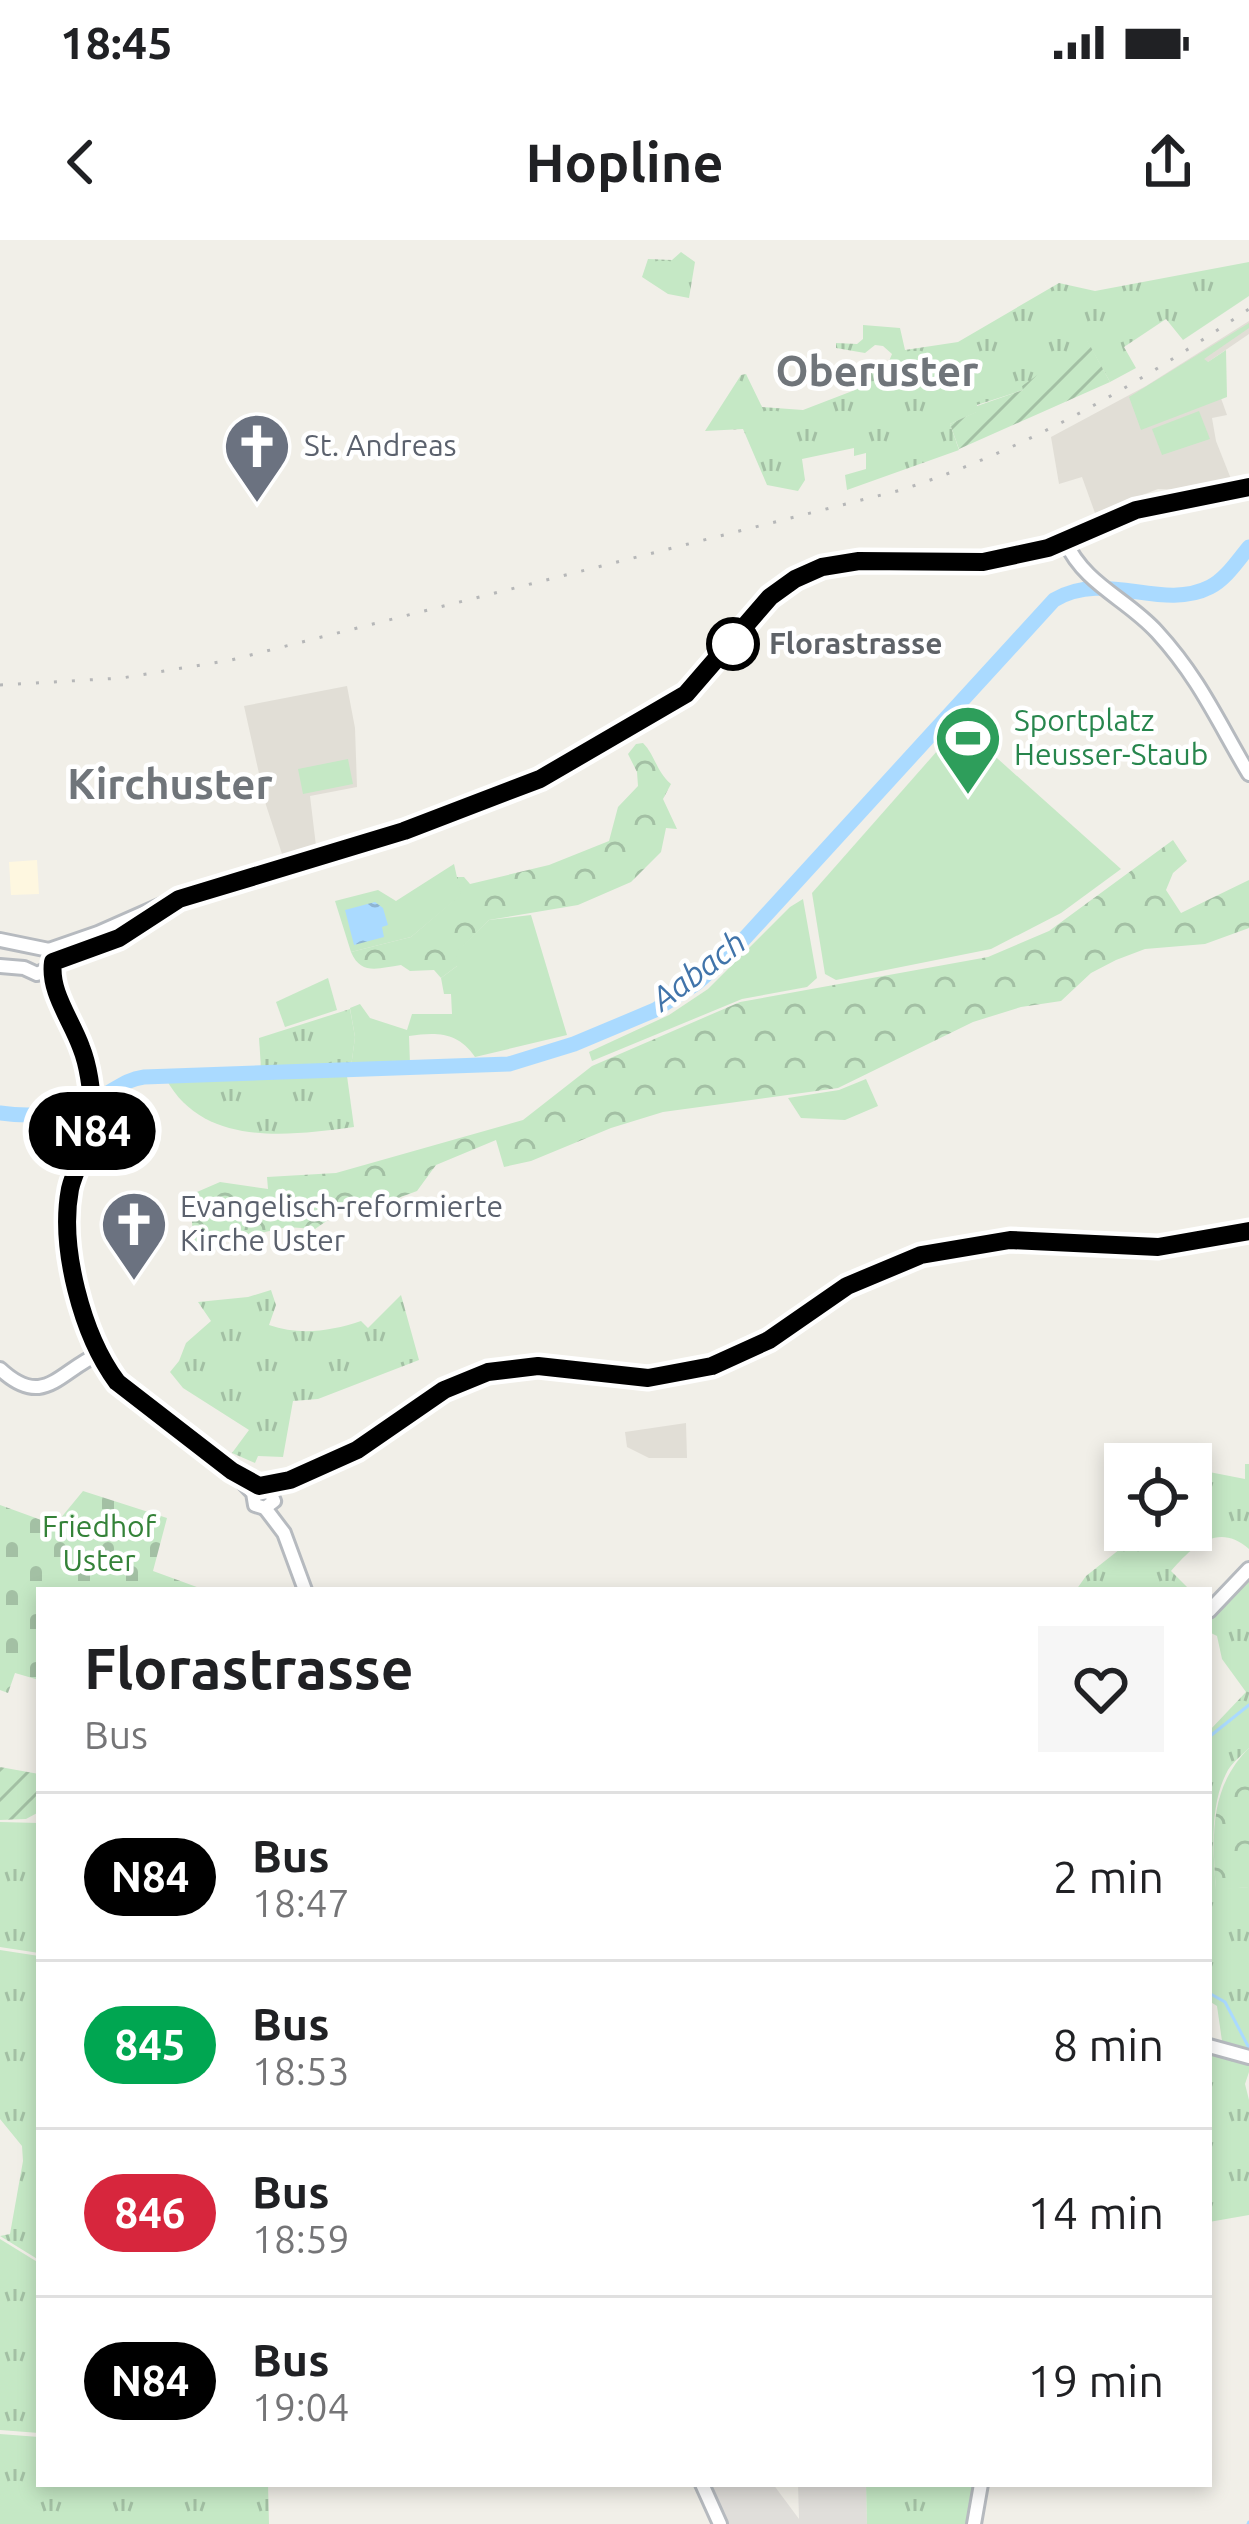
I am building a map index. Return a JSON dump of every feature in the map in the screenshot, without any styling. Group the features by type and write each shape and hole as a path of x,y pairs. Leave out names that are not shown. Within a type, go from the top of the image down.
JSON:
{"main road":[{"path":"37,974 51,960 119,938 179,899 404,831 540,779 686,694 770,597 795,579 838,563 959,565 1018,555 1065,541 1136,510 1249,487"},
{"path":"1065,541 1076,563 1093,581 1150,624 1196,679 1249,774"},
{"path":"1,934 51,960"},
{"path":"51,960 57,994 83,1053 91,1095 91,1135 71,1187 68,1220 79,1301 99,1354 117,1382 265,1495 304,1587"},
{"path":"0,966 37,974 57,994"},
{"path":"265,1495 364,1447 444,1390 477,1375 538,1366 648,1378 712,1366 769,1340 847,1286 921,1255 1010,1240 1158,1247 1249,1231"},
{"path":"0,1369 19,1384 48,1386 99,1354"},
{"path":"1212,1608 1249,1569"},
{"path":"1212,2047 1249,2056"},
{"path":"703,2487 720,2524"},
{"path":"974,2524 980,2487"}],"shaded area":[{"path":"1249,321 1249,334 1208,362 1227,415 1212,418 1231,479 1183,490 1158,489 1095,513 1082,477 1059,484 1051,437 1146,386"},
{"path":"347,686 355,728 357,787 310,796 316,846 283,857 244,706"},
{"path":"37,860 39,894 11,895 9,862"},
{"path":"686,1423 687,1458 649,1458 627,1447 625,1432"},
{"path":"713,2487 775,2487 799,2519 798,2487 866,2487 867,2524 727,2524"}],"green space":[{"path":"681,252 695,262 689,298 668,294 642,277 648,259 672,260"},
{"path":"1249,262 1249,296 1183,340 1166,319 1124,347 1136,368 1110,382 1087,341 1023,390 977,405 977,412 950,424 959,450 847,490 845,475 866,469 866,453 854,456 854,448 802,459 805,480 798,491 767,485 743,429 705,431 741,375 746,374 762,407 803,410 855,390 855,381 849,378 866,369 884,373 892,354 883,346 875,345 865,353 836,348 836,343 857,344 863,339 863,325 900,328 905,350 958,342 1059,283 1095,291"},
{"path":"1249,323 1249,328 1204,359 1208,362 1226,350 1227,397 1141,430 1129,397"},
{"path":"1087,340 1110,382 959,449 950,424 976,412 977,406 1023,390 1022,386"},
{"path":"1199,411 1210,439 1162,455 1152,429"},
{"name":"Sportplatz Heusser-Staub","path":"960,725 1121,869 1061,913 991,949 836,980 825,974 812,893"},
{"path":"643,743 671,784 663,799 677,829 666,828 661,852 631,882 578,905 489,920 457,952 457,966 441,978 434,970 410,971 401,965 372,969 355,960 351,952 411,937 460,895 456,877 470,884 549,865 609,841 618,807 638,786 628,754"},
{"path":"348,759 353,784 303,794 298,769"},
{"path":"1173,840 1187,861 1173,873 1166,890 1181,913 1249,880 1249,928 1205,944 1145,949 1116,960 1091,973 1061,1001 973,1022 838,1088 663,1112 504,1167 496,1140 436,1165 417,1191 358,1213 348,1206 315,1229 287,1227 216,1243 215,1251 194,1249 190,1195 220,1182 268,1189 267,1177 336,1173 523,1120 592,1066 740,1002 988,957 1049,931"},
{"path":"454,864 461,895 411,937 351,952 335,901 378,890 396,901"},
{"path":"803,899 817,978 807,987 742,999 592,1061 589,1052 669,1015 708,989"},
{"path":"531,915 567,1035 475,1057 446,1036 409,1036 410,1064 351,1067 355,1037 350,1008 360,1004 370,1018 407,1030 412,1014 452,1014 451,994 444,994 441,978 457,966 456,952 489,920"},
{"path":"328,978 337,1010 285,1027 276,1002"},
{"path":"350,1009 355,1037 351,1067 261,1068 259,1038"},
{"path":"347,1076 354,1127 275,1134 224,1126 202,1116 182,1101 166,1079"},
{"path":"866,1079 878,1106 845,1120 801,1118 788,1098 839,1090"},
{"path":"271,1290 276,1305 269,1325 304,1331 361,1321 368,1328 401,1295 419,1360 318,1399 293,1401 283,1457 258,1456 255,1463 232,1453 249,1430 183,1388 170,1372 186,1343 211,1321 198,1302"},
{"path":"1245,1464 1249,1464 1249,1549 1238,1541 1212,1539 1212,1473 1245,1479"},
{"name":"Friedhof Uster","path":"83,1491 167,1518 153,1571 197,1587 36,1587 36,1679 15,1673 8,1693 0,1690 0,1505 55,1525"},
{"path":"1118,1551 1191,1551 1171,1571 1187,1587 1078,1587"},
{"path":"1249,1569 1249,1748 1222,1783 1213,1844 1216,1889 1249,1887 1249,2072 1245,2084 1249,2215 1212,2221 1212,2040 1222,2041 1217,2006 1212,2003 1212,1728 1246,1692 1222,1659 1217,1636 1212,1634 1212,1608"},
{"path":"1249,1748 1249,1887 1216,1890 1214,1832 1220,1796 1226,1779"},
{"path":"0,1767 36,1773 36,1814 0,1820"},
{"path":"0,1822 36,1823 36,1953 0,1947"},
{"path":"0,1950 36,1956 36,2258 0,2236 10,2234 23,2161 22,2146 0,2119"},
{"path":"0,2239 36,2261 36,2433 0,2430"},
{"path":"0,2434 36,2437 36,2487 268,2487 269,2524 0,2524"},
{"path":"866,2487 980,2487 974,2524 867,2524"}],"water":[{"path":"375,902 383,908 388,925 382,927 384,937 354,945 345,910"}],"waterway":[{"name":"Aabach","path":"0,1113 63,1111 144,1077 509,1064 574,1044 655,1010 697,983 733,951 1054,600 1093,588 1191,593 1221,579 1249,547"},
{"path":"1212,1735 1249,1705"},
{"path":"1212,1995 1225,2002 1249,2048"}],"railway":[{"path":"0,685 122,678 231,660 901,490 993,455 1081,412 1249,309"}],"bus line":[{"name":"N84","path":"1249,487 1136,510 1048,548 1006,558 959,565 859,561 811,571 770,597 686,694 540,779 404,831 179,899 143,925 53,962 51,967 57,994 87,1065 94,1120 68,1209 76,1289 86,1322 117,1382 232,1471 259,1486 290,1480 357,1450 444,1390 488,1372 538,1366 648,1378 712,1366 769,1340 847,1286 921,1255 1010,1240 1136,1249 1249,1231"}],"place":[{"name":"St. Andreas","path":"257,505"},
{"name":"Florastrasse","path":"733,644"},
{"name":"Sportplatz Heusser-Staub","path":"968,797"},
{"name":"Evangelisch-reformierte Kirche Uster","path":"134,1283"}],"district":[{"name":"Oberuster","path":"877,371"},
{"name":"Kirchuster","path":"170,784"}]}
